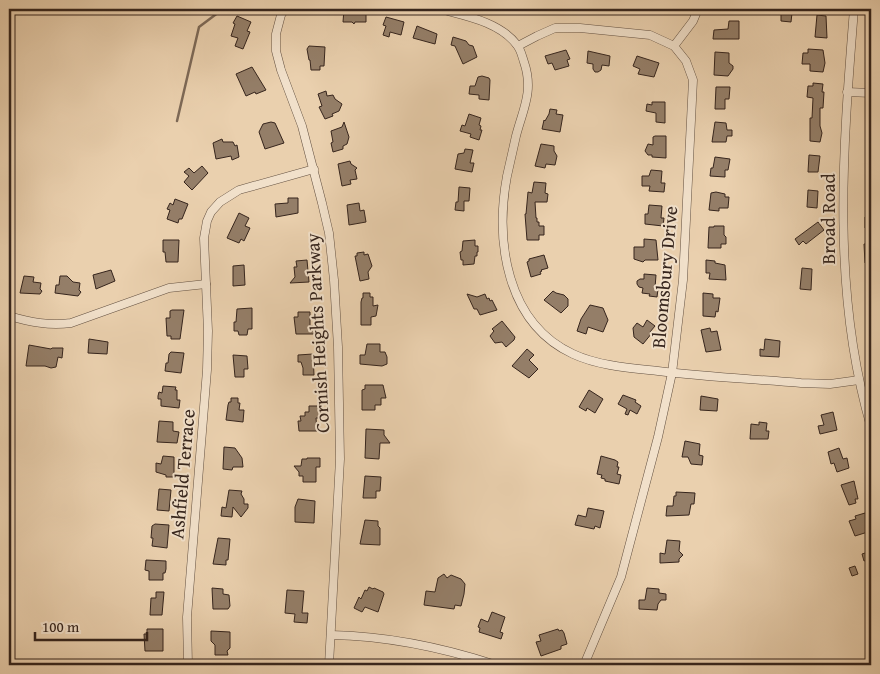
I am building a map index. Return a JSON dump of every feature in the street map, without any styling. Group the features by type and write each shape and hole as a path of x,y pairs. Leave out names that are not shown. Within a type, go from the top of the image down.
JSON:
{"street":[{"name":"Cornish Heights Parkway","path":"285,9 281,15 276,34 276,51 302,126 314,169 328,233 334,280 338,347 340,459 329,665"},
{"path":"440,9 493,26 511,38 518,46 527,71 529,88 516,134 507,178 503,209 503,239 508,272 522,306 532,320 558,346 593,362 672,373 801,383 830,384 859,380"},
{"path":"518,46 555,28 580,28 650,35 674,46 698,9"},
{"name":"Broad Road","path":"854,9 847,92 844,262 847,301 859,380 871,427"},
{"name":"Bloomsbury Drive","path":"584,665 621,577 658,437 672,373 683,280 693,80 686,60 674,46"},
{"path":"847,92 871,93"},
{"name":"Ashfield Terrace","path":"188,665 187,617 207,370 208,331 204,238 207,221 211,212 220,202 239,190 314,169"},
{"path":"9,316 35,323 57,325 71,323 169,288 206,284"},
{"path":"331,635 394,640 435,647 496,665"}],"building":[{"path":"344,9 366,13 366,22 355,22 354,24 352,22 343,22"},
{"path":"781,12 792,13 791,22 781,21"},
{"path":"817,15 826,16 827,38 815,37"},
{"path":"237,16 251,22 247,31 250,32 243,49 235,46 238,38 231,36 235,24 233,23"},
{"path":"386,17 404,22 401,35 390,32 389,37 383,35 386,26 383,25"},
{"path":"729,21 739,21 739,39 713,39 714,30 728,29"},
{"path":"417,26 437,34 435,44 413,38"},
{"path":"453,37 466,41 469,45 473,46 477,57 463,64 455,46 451,45"},
{"path":"309,46 325,47 324,66 320,66 320,70 311,70 307,49"},
{"path":"808,49 823,50 825,63 823,72 810,71 810,64 802,64 803,53 808,53"},
{"path":"566,50 570,59 567,60 569,66 555,70 552,63 548,64 545,56"},
{"path":"588,51 610,56 609,66 602,65 601,70 595,72 593,64 587,63"},
{"path":"715,52 729,53 729,63 733,66 733,69 728,76 714,75"},
{"path":"637,56 659,63 654,77 638,74 640,69 633,66"},
{"path":"252,67 266,90 246,96 236,74"},
{"path":"482,76 490,80 489,100 479,99 479,95 469,94 470,86 475,86 478,77"},
{"path":"813,83 823,84 822,92 824,92 823,108 820,108 822,133 820,142 810,141 810,118 812,118 813,98 807,97 808,86 813,86"},
{"path":"716,87 730,87 729,99 725,99 725,109 715,109"},
{"path":"326,91 327,96 333,95 342,104 339,111 325,119 319,107 322,106 318,94"},
{"path":"652,102 665,102 665,123 656,122 656,113 646,111 647,104 652,105"},
{"path":"550,109 557,110 556,114 563,115 560,132 542,129"},
{"path":"469,114 481,118 479,125 481,126 480,130 482,130 479,140 470,137 471,134 460,131 462,125 465,126"},
{"path":"344,122 349,137 347,144 343,146 343,149 333,152 331,131 342,127"},
{"path":"715,122 726,123 727,130 732,130 732,136 727,136 726,142 712,142"},
{"path":"275,123 284,143 265,149 259,132 263,124"},
{"path":"666,136 666,158 652,157 652,155 648,155 645,151 648,144 653,145 653,137"},
{"path":"222,139 223,142 233,142 235,146 237,145 239,157 232,160 231,156 216,159 213,143"},
{"path":"541,144 554,146 557,156 555,165 546,164 545,168 535,166"},
{"path":"465,149 473,150 470,163 474,163 472,172 455,169 458,154 464,153"},
{"path":"809,155 820,156 818,172 808,172"},
{"path":"715,157 730,159 728,170 725,170 725,177 710,176"},
{"path":"350,161 357,168 355,170 357,179 350,180 351,184 342,186 338,164"},
{"path":"202,166 208,173 192,190 184,182 189,176 184,172 189,168 194,173"},
{"path":"651,170 662,171 661,183 665,183 664,192 649,191 650,186 642,186 642,176 649,176"},
{"path":"534,182 546,183 545,193 548,194 547,202 535,202 537,222 539,222 539,226 544,226 544,235 539,235 539,240 527,240 525,214 528,192 532,193"},
{"path":"459,187 470,188 469,201 464,201 464,211 455,210 456,202 458,202"},
{"path":"808,190 818,191 817,208 807,207"},
{"path":"716,192 729,197 728,208 719,208 719,211 709,210 711,193"},
{"path":"288,198 298,198 298,213 276,217 275,204 288,203"},
{"path":"175,199 188,204 182,219 179,219 178,223 167,219 170,210 167,209 170,203 173,205"},
{"path":"359,203 360,211 364,210 366,222 349,225 347,205"},
{"path":"649,205 662,206 661,218 664,218 663,226 645,224 645,214 648,214"},
{"path":"239,213 249,218 245,226 250,228 244,241 241,239 239,243 227,238"},
{"path":"865,217 871,217 871,229 865,228"},
{"path":"818,222 824,230 806,244 803,241 799,245 795,239"},
{"path":"724,226 726,244 721,244 721,248 708,248 709,227"},
{"path":"644,239 656,240 658,260 645,260 643,262 634,259 634,247 644,247"},
{"path":"163,240 179,240 178,262 166,262 165,252 163,252"},
{"path":"475,240 478,252 477,256 475,256 474,264 463,265 460,252 462,251 463,241"},
{"path":"864,244 871,244 871,263 865,263"},
{"path":"364,252 364,255 368,254 372,266 368,272 369,279 360,281 355,256 357,256 357,253"},
{"path":"544,255 548,268 541,270 541,274 531,277 527,262 529,259"},
{"path":"307,260 309,282 290,283 295,277 294,267 297,267 296,261"},
{"path":"706,260 725,265 726,280 709,279 710,273 706,273"},
{"path":"244,265 245,285 233,286 233,266"},
{"path":"802,268 812,269 811,290 800,289"},
{"path":"111,270 115,281 96,289 93,275"},
{"path":"644,274 656,275 655,288 658,289 657,297 642,293 643,288 639,287 637,281 644,279"},
{"path":"24,276 34,277 33,282 41,283 40,289 42,291 40,294 20,293"},
{"path":"60,276 67,276 73,282 80,283 79,290 81,292 78,296 55,293 56,285 59,285"},
{"path":"553,291 564,295 568,299 568,306 561,313 544,300"},
{"path":"363,293 370,293 370,297 373,297 373,306 378,305 376,316 371,317 371,325 361,325"},
{"path":"703,293 713,294 713,298 720,298 718,312 716,311 715,317 703,316"},
{"path":"467,294 477,297 485,294 487,299 492,300 497,310 480,315 477,309 474,309"},
{"path":"590,305 603,308 608,320 603,332 588,327 586,334 577,331 581,319"},
{"path":"252,308 252,329 248,329 247,335 239,335 238,331 234,331 237,309"},
{"path":"184,310 180,339 171,339 171,336 167,336 166,318 170,318 170,311"},
{"path":"298,312 310,312 310,326 314,326 315,334 296,334 294,317 298,317"},
{"path":"647,320 655,326 643,344 634,337 633,328 637,323 643,327"},
{"path":"502,321 515,337 506,347 502,342 495,343 490,336 494,331 492,329"},
{"path":"710,328 711,332 717,331 721,350 706,352 701,330"},
{"path":"89,339 108,342 107,354 88,353"},
{"path":"765,339 780,341 779,357 760,356 760,349 764,350"},
{"path":"367,344 380,344 380,352 385,352 387,364 382,366 360,364 360,355 365,355"},
{"path":"29,345 51,349 63,348 62,358 58,357 56,367 26,366"},
{"path":"527,349 534,355 529,360 538,369 529,378 512,366"},
{"path":"171,352 184,353 181,373 165,371"},
{"path":"313,354 314,375 303,375 301,362 298,362 298,355"},
{"path":"233,355 247,356 248,369 244,369 244,377 235,377"},
{"path":"365,385 383,385 386,398 381,398 381,405 375,405 375,410 362,410 362,390 365,389"},
{"path":"163,386 176,387 177,400 180,400 179,408 161,406 161,399 158,399 158,396 159,392 162,393"},
{"path":"589,390 603,399 595,413 587,408 586,411 579,407"},
{"path":"623,395 636,400 635,402 641,406 637,414 630,410 628,415 625,414 627,409 618,404"},
{"path":"701,396 718,399 717,411 700,410"},
{"path":"231,398 238,398 238,403 240,403 239,410 244,410 243,422 226,420"},
{"path":"309,406 319,406 320,418 316,418 317,431 299,431 298,421 301,421 300,416 305,416 305,412 309,412"},
{"path":"833,412 837,430 820,434 818,426 824,425 821,415"},
{"path":"159,421 173,422 173,431 179,432 177,443 157,442"},
{"path":"759,422 767,423 768,439 750,439 751,424 759,425"},
{"path":"366,429 384,430 384,435 390,443 380,443 379,459 365,458"},
{"path":"685,441 700,444 699,455 703,456 702,465 691,464 688,457 682,457"},
{"path":"224,447 235,448 242,458 243,467 233,467 232,470 223,469"},
{"path":"839,448 843,459 847,458 849,468 837,472 834,463 831,464 828,452"},
{"path":"163,456 174,457 174,477 166,477 166,475 156,472 156,463 161,464"},
{"path":"601,456 618,462 617,474 621,475 619,484 605,481 605,479 601,478 602,475 597,474"},
{"path":"320,458 320,467 316,467 316,482 303,482 303,476 299,476 299,472 294,466 301,466 302,459"},
{"path":"365,476 381,477 380,491 376,491 376,498 363,498"},
{"path":"854,481 858,499 855,499 856,503 849,505 841,485"},
{"path":"159,489 171,490 169,511 157,510"},
{"path":"229,490 242,491 244,504 248,504 248,508 241,517 233,507 232,517 221,516 222,507 226,508"},
{"path":"676,492 695,493 694,504 691,504 689,515 666,516 667,506 673,506"},
{"path":"298,499 315,501 314,523 295,522 295,507"},
{"path":"588,508 604,511 600,528 595,526 594,529 575,525 578,515 586,517"},
{"path":"865,513 871,531 855,536 849,521 856,519 855,516"},
{"path":"365,520 378,521 380,545 360,544"},
{"path":"155,524 169,525 167,548 152,546 152,526"},
{"path":"218,538 230,539 226,565 213,564"},
{"path":"667,540 680,541 679,551 683,555 679,562 660,563 660,553 665,554"},
{"path":"871,551 871,559 864,561 862,554"},
{"path":"146,560 166,561 163,580 149,580 149,571 145,570"},
{"path":"855,566 858,574 852,576 849,568"},
{"path":"444,574 447,578 451,575 461,579 465,584 461,606 455,605 454,609 424,605 426,591 435,592 438,578"},
{"path":"369,587 384,594 378,612 365,607 362,612 354,608 359,597 361,599 365,590 367,591"},
{"path":"212,588 223,589 223,594 229,595 230,606 228,609 213,609"},
{"path":"647,588 659,589 659,593 666,594 666,600 661,600 657,610 639,609 639,600 645,600"},
{"path":"287,590 304,591 302,613 308,613 307,623 294,622 295,614 285,613"},
{"path":"156,592 164,592 162,615 150,615 151,598 156,598"},
{"path":"492,612 505,617 500,632 503,633 501,639 479,632 480,628 478,627 481,619 488,622"},
{"path":"147,629 163,629 163,651 145,651 144,634 147,634"},
{"path":"558,629 564,633 567,644 561,646 561,649 541,656 536,642 541,641 539,635"},
{"path":"211,631 230,632 228,655 215,655 215,645 211,641"}],"waterway":[{"path":"177,121 199,27 223,9"}]}
